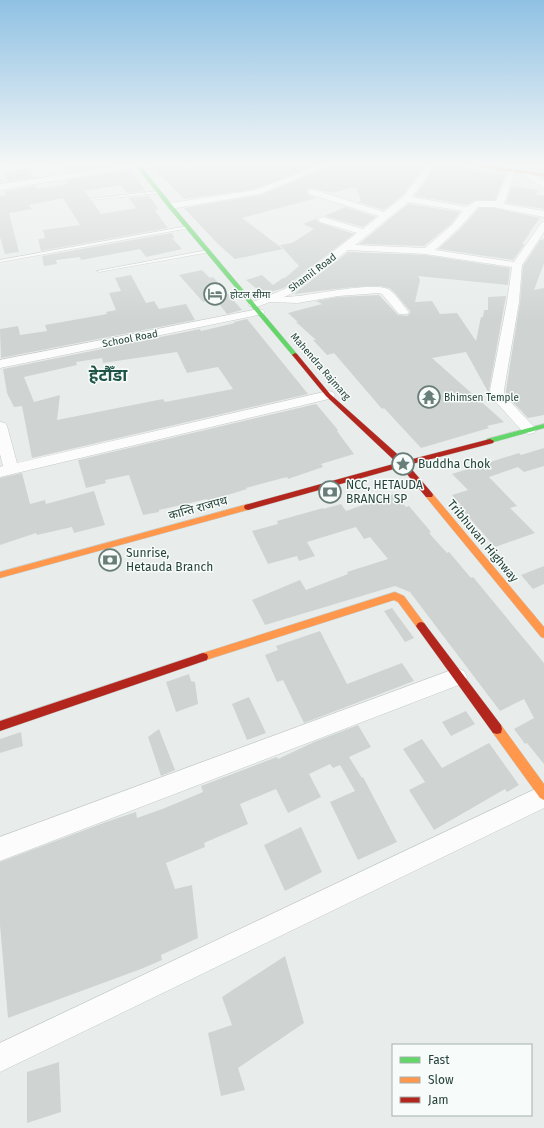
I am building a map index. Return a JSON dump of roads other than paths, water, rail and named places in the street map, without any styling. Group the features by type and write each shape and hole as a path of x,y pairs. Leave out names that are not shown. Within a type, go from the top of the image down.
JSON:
{"main road":[{"name":"Mahendra Rajmarg","path":"179,217 257,308 328,395 403,464"},
{"path":"403,464 544,426"},
{"name":"कान्ति राजपथ","path":"0,575 403,464"},
{"name":"Tribhuvan Highway","path":"403,464 544,634"},
{"path":"0,726 176,665 395,596 401,600 544,795"}],"street":[{"name":"Shamil Road","path":"257,308 268,300 289,291 383,217"},
{"path":"428,251 455,227 464,217"},
{"path":"322,220 364,232"},
{"path":"529,430 499,397 497,390 513,302 517,265 543,227"},
{"path":"346,247 428,251 517,265"},
{"path":"268,300 298,300 338,293 380,290 386,292 403,312"},
{"name":"School Road","path":"0,364 257,308"},
{"path":"0,426 6,470 328,395"},
{"path":"0,849 456,677"},
{"path":"0,1058 544,795"}],"lane":[{"path":"0,261 188,227"},
{"path":"99,271 208,250"}],"place":[{"name":"होटल सीमा","path":"215,294"},
{"name":"Bhimsen Temple","path":"429,397"},
{"name":"Buddha Chok","path":"403,464"},
{"name":"NCC, HETAUDA BRANCH SP","path":"330,492"},
{"name":"Sunrise, Hetauda Branch","path":"110,560"}],"district":[{"name":"हेटौँडा","path":"108,375"}]}
